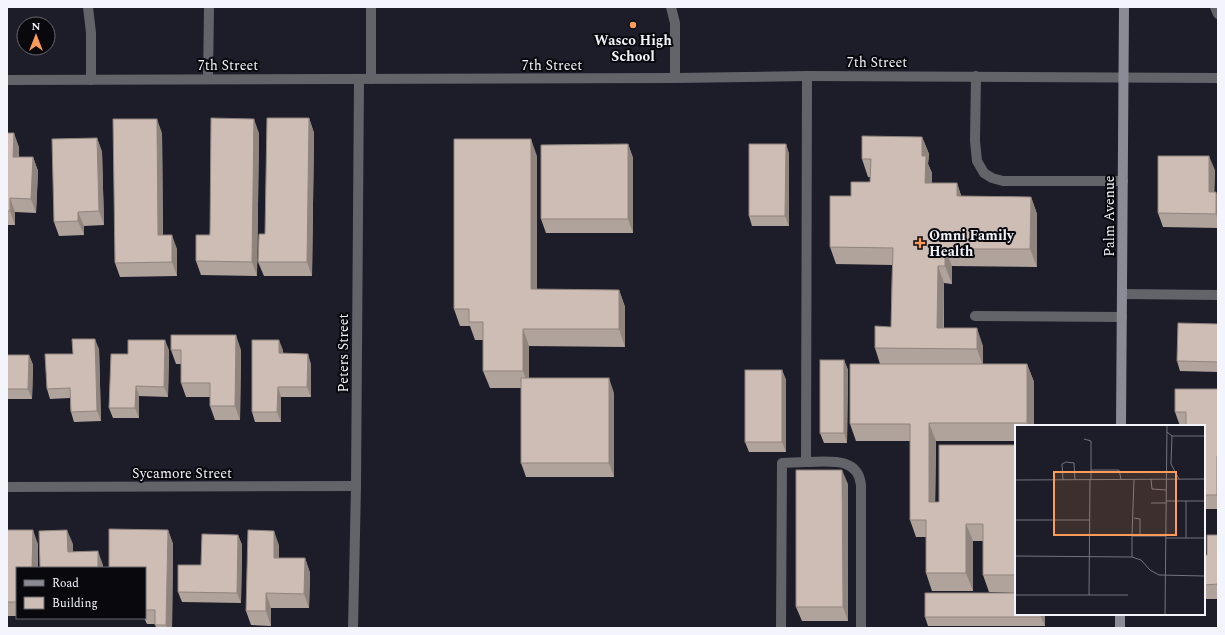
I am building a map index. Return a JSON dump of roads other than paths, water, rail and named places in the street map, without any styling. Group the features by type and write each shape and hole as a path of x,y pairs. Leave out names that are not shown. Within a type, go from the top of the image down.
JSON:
{"main road":[{"name":"Palm Avenue","path":"1121,425 1124,7"},
{"path":"1120,615 1120,628"}],"street":[{"path":"88,7 91,33 91,80"},
{"path":"208,7 208,80"},
{"path":"371,7 371,79"},
{"path":"671,7 675,23 674,78"},
{"path":"1215,7 1218,14"},
{"path":"806,462 807,76"},
{"name":"7th Street","path":"7,80 674,78 807,76 1218,78"},
{"path":"976,76 975,141 977,161 984,174 1003,181 1123,181"},
{"name":"Peters Street","path":"353,628 356,486 359,79"},
{"path":"1122,294 1218,295"},
{"path":"975,316 1122,317"},
{"path":"781,628 782,462 841,462 850,465 860,476 861,628"},
{"name":"Sycamore Street","path":"7,487 356,486"}],"place":[{"name":"Wasco High School","path":"633,25"},
{"name":"Omni Family Health","path":"920,243"}]}
